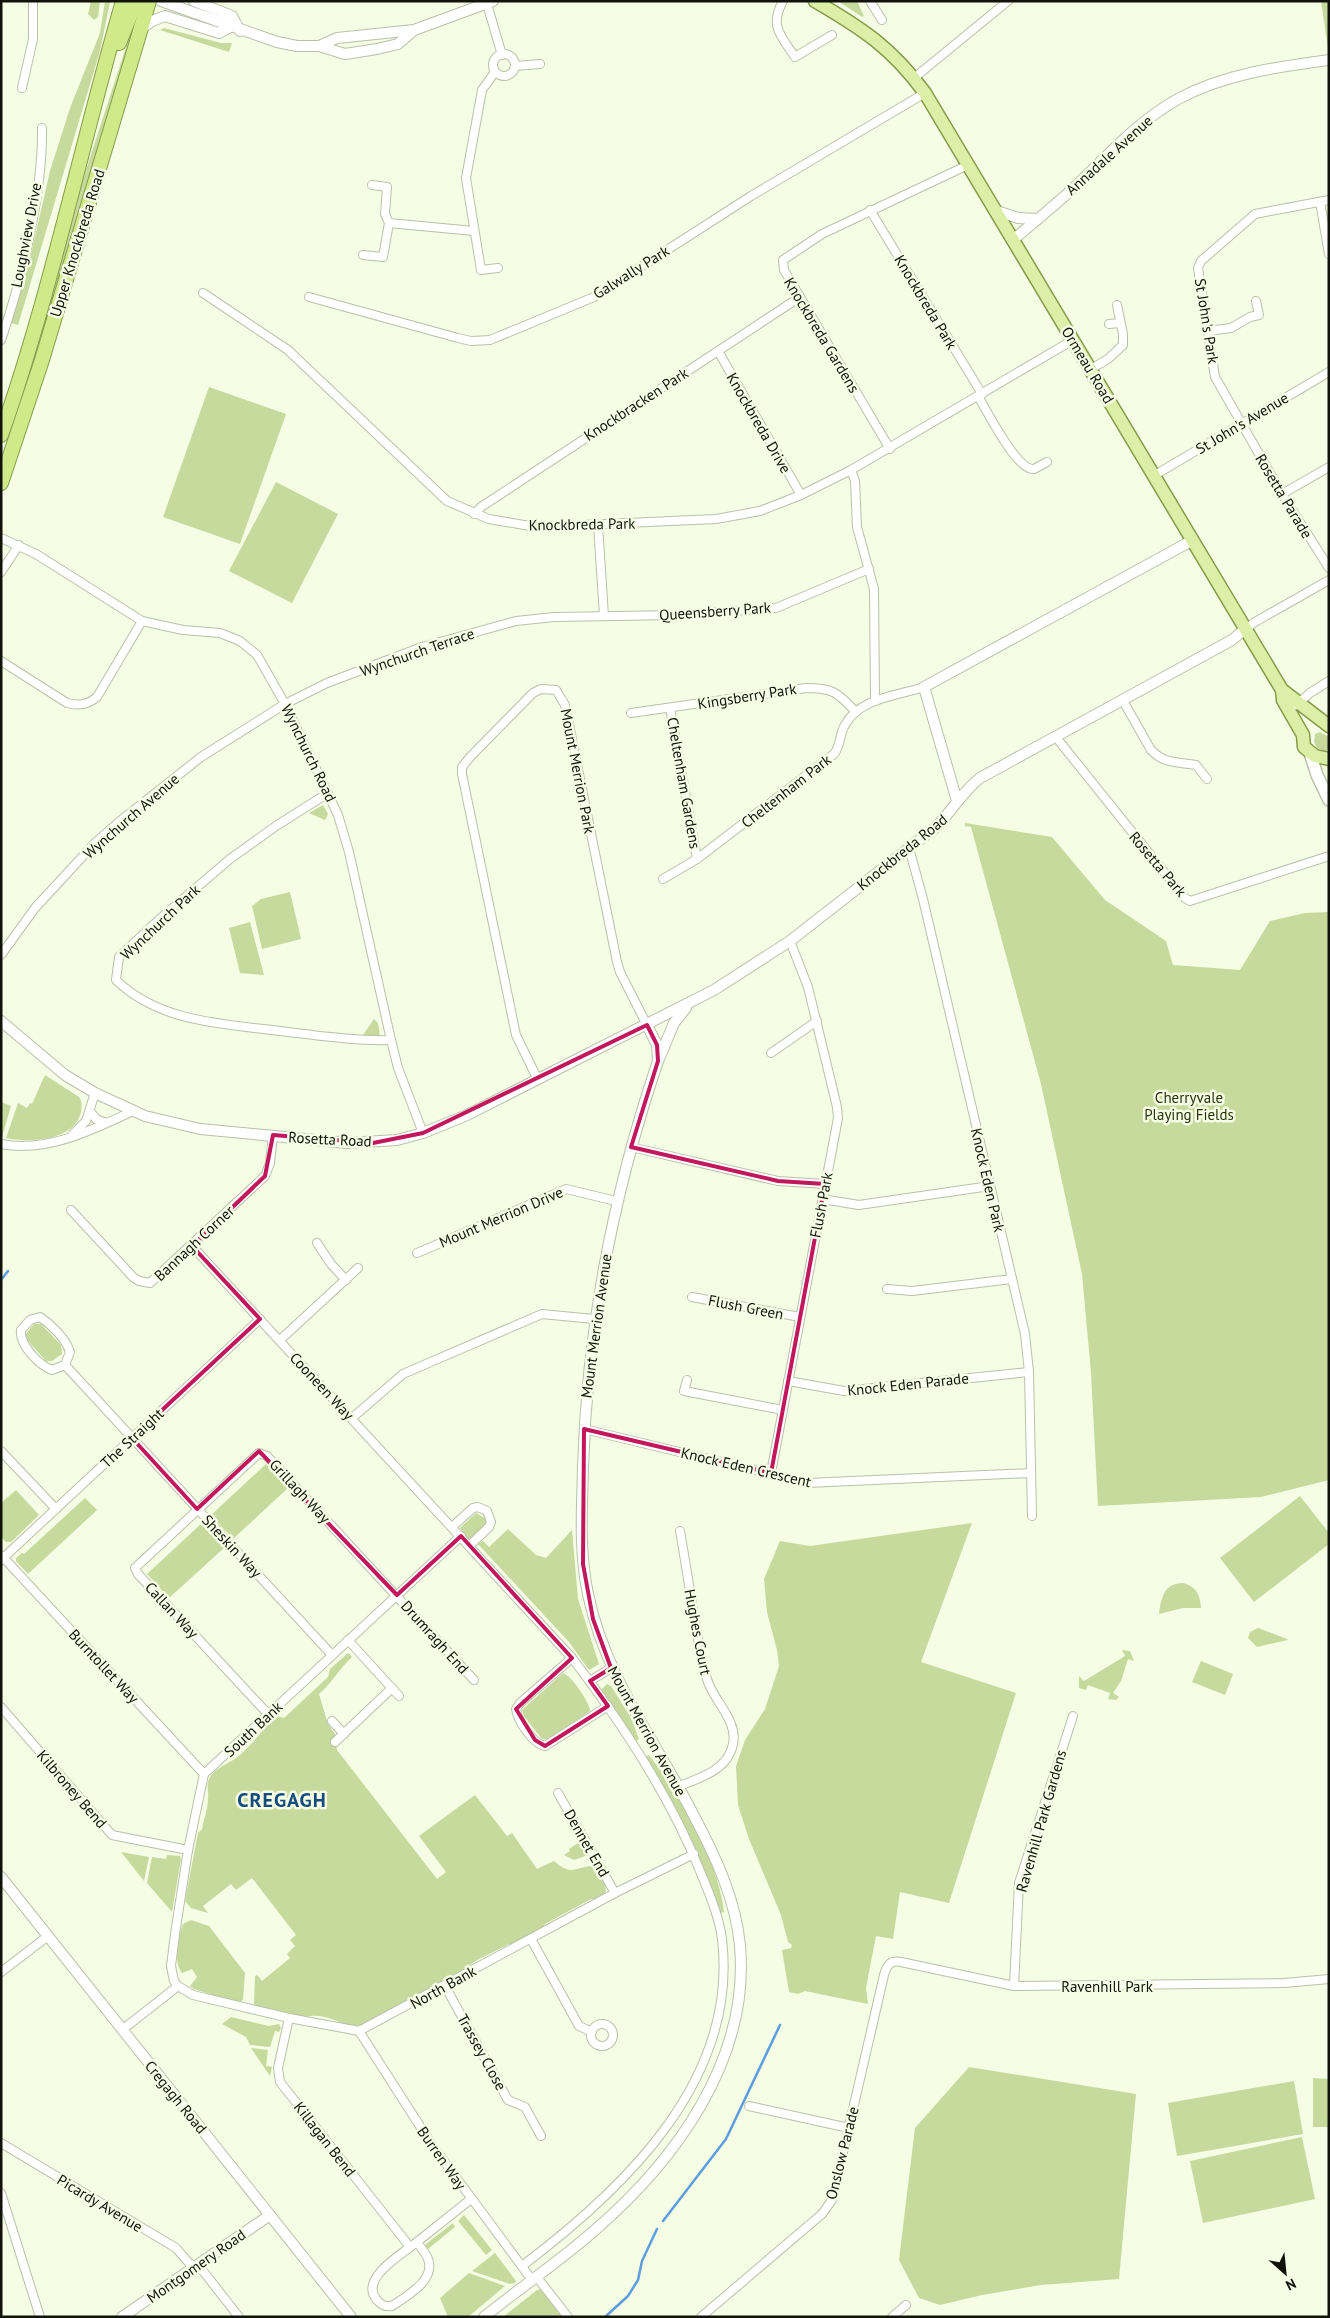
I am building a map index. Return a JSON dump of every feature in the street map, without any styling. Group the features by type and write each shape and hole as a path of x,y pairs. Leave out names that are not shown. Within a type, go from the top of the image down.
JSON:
{"highway":[{"name":"Upper Knockbreda Road","path":"1,435 23,366 123,1"},
{"path":"98,94 136,1"},
{"name":"Upper Knockbreda Road","path":"1,483 40,370 149,1"}],"main road":[{"name":"Ormeau Road","path":"815,1 885,46 925,93 1155,474 1282,690 1325,724"},
{"name":"Ormeau Road","path":"1282,690 1283,700 1300,729 1304,747 1310,753"},
{"path":"1300,729 1325,724"},
{"path":"1310,753 1329,759"},
{"path":"1310,753 1317,775 1329,800"}],"street":[{"path":"22,88 33,40 34,1"},
{"path":"114,32 115,1"},
{"path":"161,1 240,31 297,46 319,46 339,54 398,44 414,30"},
{"path":"194,1 232,16 240,31"},
{"path":"783,1 776,17 777,28 795,57 832,35"},
{"path":"870,1 882,20"},
{"path":"914,78 1008,1"},
{"path":"319,46 337,38 414,30 490,2 502,55"},
{"path":"141,29 152,21 165,16 219,33 230,27"},
{"path":"498,268 481,270 467,188 467,168 482,90 495,72 494,61 502,55 511,57 515,66"},
{"name":"Annadale Avenue","path":"1013,240 1038,219 1129,133 1179,98 1224,80 1251,73 1329,60"},
{"path":"515,66 540,64"},
{"path":"495,72 501,76 507,76 515,66"},
{"name":"Galwally Park","path":"309,297 458,338 471,341 490,340 569,309 617,284 751,196 925,93"},
{"name":"Loughview Drive","path":"1,340 29,235 42,145 42,128"},
{"path":"870,210 968,165"},
{"path":"363,255 383,257 389,223 384,214 387,187 372,186"},
{"name":"St John's Park","path":"1241,423 1215,377 1198,268 1201,261 1255,214 1329,200"},
{"path":"1320,202 1329,254"},
{"name":"Knockbreda Gardens","path":"870,210 822,234 783,260 784,270 890,449"},
{"name":"Knockbreda Park","path":"870,210 980,395"},
{"path":"994,210 1018,218 1038,219"},
{"path":"389,223 474,232"},
{"name":"Knockbreda Park","path":"203,293 288,350 447,501 474,514 504,523 536,527 716,519 760,511 801,495 890,449 1073,340"},
{"name":"Knockbracken Park","path":"474,514 481,506 800,297"},
{"path":"1208,331 1231,328 1250,317 1259,315 1256,301"},
{"path":"1091,369 1108,359 1123,345 1123,334 1117,306"},
{"path":"1109,324 1120,322"},
{"name":"Knockbreda Drive","path":"718,351 801,495"},
{"name":"St John's Avenue","path":"1155,474 1329,372"},
{"path":"980,395 1007,445 1026,467 1034,469 1047,462"},
{"name":"Rosetta Parade","path":"1241,423 1282,494 1329,568"},
{"path":"1282,494 1329,467"},
{"path":"851,470 855,481 858,526 874,589 875,700"},
{"path":"598,525 604,616"},
{"name":"Wynchurch Road","path":"1,538 19,545 142,621 183,630 220,633 240,641 257,655 285,704 338,815 349,852 398,1068 423,1133"},
{"path":"924,687 949,671 1193,540"},
{"path":"1,572 19,545"},
{"name":"Queensberry Park","path":"554,617 776,608 870,569"},
{"path":"957,801 967,788 980,778 1232,640 1255,622 1329,580"},
{"name":"Wynchurch Terrace","path":"285,704 327,683 422,647 516,621 554,617"},
{"path":"1,661 67,703 77,706 89,703 97,697 142,621"},
{"path":"1300,729 1299,719 1294,707 1310,693 1329,681"},
{"name":"Cheltenham Park","path":"663,880 698,859 834,754 838,749 843,727 856,712 875,700 924,687"},
{"name":"Knockbreda Road","path":"690,1004 790,940 936,827 957,801 924,687"},
{"name":"Kingsberry Park","path":"631,713 806,688 835,691 856,712"},
{"name":"Mount Merrion Park","path":"538,1080 516,1034 462,767 533,693 541,689 556,690 565,704 617,962 620,972 647,1025"},
{"path":"1122,699 1157,757 1175,763 1196,766 1207,778"},
{"name":"Wynchurch Avenue","path":"1,955 35,908 96,842 202,757 285,704"},
{"name":"Cheltenham Gardens","path":"670,708 698,859"},
{"name":"Rosetta Park","path":"1055,736 1185,898 1190,901 1329,856"},
{"name":"Wynchurch Park","path":"328,793 276,826 230,859 162,917 119,957 116,980 140,1000 187,1017 319,1036 391,1040"},
{"name":"Knock Eden Park","path":"909,848 923,899 1025,1334 1029,1372 1032,1516"},
{"name":"Flush Park","path":"771,1473 824,1184 838,1118 808,987 790,940"},
{"path":"658,1061 674,1023 690,1004"},
{"name":"Rosetta Road","path":"1,1021 44,1059 95,1093 132,1111 178,1125 347,1143 373,1143 423,1133 467,1115 690,1004"},
{"path":"771,1053 817,1021"},
{"name":"Mount Merrion Avenue","path":"484,2317 614,2213 638,2189 667,2155 703,2102 729,2042 737,2012 740,1984 737,1926 723,1879 679,1786 611,1668 594,1619 583,1564 584,1429 594,1319 616,1201 658,1061 657,1045 647,1025"},
{"path":"69,1137 79,1129 90,1111 95,1093"},
{"path":"90,1111 96,1119 106,1123"},
{"path":"1,1144 27,1146 69,1137 132,1111"},
{"name":"Bannagh Corner","path":"71,1210 133,1277 144,1283 150,1283 192,1246 265,1176 270,1163 273,1135"},
{"path":"631,1147 778,1181 824,1184"},
{"path":"822,1199 859,1205 990,1186"},
{"name":"Mount Merrion Drive","path":"417,1253 566,1189 616,1201"},
{"path":"318,1242 331,1264 346,1280"},
{"name":"Cooneen Way","path":"192,1246 461,1536 572,1658 590,1681"},
{"path":"280,1340 358,1268"},
{"path":"887,1289 912,1291 1012,1279"},
{"name":"Flush Green","path":"692,1297 800,1317"},
{"path":"352,1418 403,1374 542,1314 594,1319"},
{"path":"40,1317 68,1345 70,1352 65,1365 52,1370 45,1367 21,1340 21,1330 30,1320 40,1317"},
{"name":"The Straight","path":"2,1558 260,1319"},
{"name":"Sheskin Way","path":"65,1365 332,1655"},
{"name":"Knock Eden Parade","path":"788,1381 844,1391 1029,1372"},
{"path":"687,1380 684,1391 783,1410"},
{"name":"Knock Eden Crescent","path":"584,1429 808,1483 820,1484 1031,1473"},
{"path":"1,1451 56,1509"},
{"name":"Grillagh Way","path":"197,1509 255,1455 263,1453 397,1595"},
{"path":"452,1527 473,1508 478,1507 487,1511 491,1522 489,1527 470,1546"},
{"name":"Callan Way","path":"197,1509 137,1564 136,1571 268,1714"},
{"name":"Hughes Court","path":"679,1786 713,1772 723,1764 733,1746 734,1736 731,1722 713,1694 704,1669 680,1531"},
{"name":"South Bank","path":"204,1774 461,1536"},
{"name":"Burntollet Way","path":"2,1558 204,1774"},
{"name":"Drumragh End","path":"397,1595 474,1680"},
{"path":"348,1640 399,1696"},
{"path":"572,1658 520,1703 516,1709 517,1716 535,1740 545,1746 608,1706"},
{"path":"590,1681 611,1668"},
{"name":"Mount Merrion Avenue","path":"522,2266 580,2220 641,2159 673,2118 704,2060 718,2018 723,1966 722,1939 717,1915 694,1854 653,1778 590,1681"},
{"path":"335,1742 392,1688"},
{"name":"Kilbroney Bend","path":"1,1706 112,1835 188,1850"},
{"name":"Ravenhill Park Gardens","path":"1014,1986 1019,1883 1073,1716"},
{"path":"332,1721 344,1734"},
{"path":"204,1774 188,1850 171,1966 172,1976 178,1986 193,1996 289,2018 358,2031"},
{"name":"Dennet End","path":"558,1794 615,1893"},
{"name":"North Bank","path":"358,2031 445,1986 615,1893 694,1854"},
{"name":"Cregagh Road","path":"1,1877 351,2317"},
{"path":"1,1972 48,1936"},
{"path":"531,1939 579,2026 592,2032"},
{"name":"Ravenhill Park","path":"888,1964 896,1961 1014,1986 1284,1983 1329,1979"},
{"name":"Onslow Parade","path":"701,2317 828,2207 832,2200 888,1964"},
{"path":"122,2030 178,1986"},
{"name":"Trassey Close","path":"445,1986 508,2100 525,2108 541,2136"},
{"name":"Killagan Bend","path":"289,2018 278,2068 280,2082 413,2245 428,2257 429,2265 424,2281 392,2306 386,2307 380,2304 372,2294 373,2281 376,2275 413,2245"},
{"name":"Burren Way","path":"358,2031 432,2145 470,2199 522,2266 534,2278"},
{"path":"749,2106 849,2128"},
{"name":"Picardy Avenue","path":"1,2142 176,2248 189,2263 203,2271 239,2317"},
{"path":"1,2193 40,2317"},
{"path":"413,2245 470,2199"},
{"name":"Montgomery Road","path":"122,2317 270,2215"},
{"path":"534,2278 568,2317"},
{"path":"892,2317 906,2305"}],"highlighted area":[{"path":"647,1025 657,1045 658,1061 631,1147 778,1181 825,1184 771,1473 584,1429 583,1564 593,1619 611,1668 590,1681 608,1706 545,1746 535,1740 516,1709 572,1658 461,1536 397,1595 259,1451 197,1509 132,1438 260,1319 192,1246 265,1176 273,1135 373,1143 423,1133"}],"green space":[{"path":"91,1 100,1 98,17 94,20 88,14"},
{"path":"105,1 110,2 100,51 18,325 11,323 31,254 50,171 70,108 100,33"},
{"path":"838,1 857,1 864,16 862,17"},
{"path":"1321,1 1329,1 1329,48 1328,48"},
{"path":"139,7 141,9 43,335 38,333 72,213"},
{"path":"164,28 221,43 232,43 229,52 160,30"},
{"path":"37,338 43,340 10,435 8,434"},
{"path":"209,387 286,414 240,544 163,517"},
{"path":"276,482 338,514 292,603 229,571"},
{"path":"1320,732 1329,737 1329,749 1325,751 1317,748 1314,742 1315,734"},
{"path":"323,805 328,814 325,820 309,813"},
{"name":"Cherryvale Playing Fields","path":"965,823 1052,837 1105,900 1166,941 1173,965 1240,970 1270,921 1305,913 1329,912 1329,1480 1261,1497 1098,1506 1091,1373 1082,1274 1041,1084 971,827 965,826"},
{"path":"290,892 301,939 262,949 252,906 261,899"},
{"path":"250,922 264,975 240,973 229,928"},
{"path":"374,1019 378,1023 380,1036 363,1035"},
{"path":"45,1075 79,1097 82,1108 77,1122 70,1129 50,1138 16,1140 6,1138 18,1103 27,1108 30,1103 32,1104"},
{"path":"1,1102 11,1106 2,1137 1,1137"},
{"path":"34,1324 41,1324 61,1345 62,1354 52,1361 46,1361 27,1340 25,1335"},
{"path":"266,1464 288,1488 233,1539 211,1515"},
{"path":"16,1490 39,1515 11,1542 6,1542 1,1537 1,1503"},
{"path":"1300,1496 1329,1533 1329,1544 1254,1602 1220,1558"},
{"path":"85,1498 97,1510 28,1574 16,1561 16,1558 22,1553 24,1554"},
{"path":"476,1513 486,1519 486,1526 473,1538 468,1539 460,1528"},
{"path":"202,1523 224,1548 169,1598 147,1574"},
{"path":"972,1523 921,1662 1016,1693 949,1903 900,1892 893,1939 876,1936 866,1988 868,2004 805,1991 798,1994 789,1992 782,1950 791,1948 792,1945 788,1942 781,1915 749,1839 738,1805 736,1766 745,1740 765,1709 779,1666 777,1650 767,1612 764,1579 780,1541 810,1546"},
{"path":"508,1529 536,1555 546,1558 572,1530 578,1599 599,1664 589,1670 569,1642 478,1544 483,1541 489,1547"},
{"path":"1183,1583 1195,1589 1200,1599 1201,1608 1183,1608 1159,1614 1162,1597 1165,1592 1172,1586"},
{"path":"1258,1628 1288,1640 1257,1647 1248,1638 1250,1632"},
{"path":"1122,1650 1130,1651 1134,1661 1128,1659 1121,1681 1113,1693 1119,1697 1116,1700 1108,1699 1110,1693 1088,1685 1086,1690 1079,1688 1079,1676 1084,1681 1125,1656"},
{"path":"348,1653 352,1657 319,1694 328,1724 335,1734 337,1750 437,1879 446,1872 419,1836 475,1795 507,1836 512,1833 537,1869 554,1861 568,1870 590,1866 601,1876 605,1883 606,1891 597,1900 591,1899 545,1924 539,1932 530,1938 509,1944 486,1955 442,1986 425,1990 376,2017 373,2023 348,2027 326,2017 308,2016 303,2018 257,2007 254,2004 255,1976 257,1975 262,1981 290,1958 287,1954 295,1946 290,1940 296,1935 252,1878 236,1890 231,1884 203,1906 208,1913 191,1908 185,1901 198,1833 202,1829 207,1810 208,1784 211,1775 242,1753 277,1716 284,1718 328,1677 330,1669"},
{"path":"1201,1661 1233,1674 1225,1695 1192,1682"},
{"path":"563,1673 580,1690 590,1711 549,1739 542,1739 524,1716 522,1710"},
{"path":"607,1684 611,1686 631,1718 639,1739 636,1741 602,1692 602,1689"},
{"path":"649,1755 673,1789 696,1829 721,1892 724,1912 720,1913 688,1833 645,1757"},
{"path":"581,1841 586,1851 585,1856 574,1860 564,1855 570,1851 569,1849"},
{"path":"121,1852 149,1857 144,1881"},
{"path":"167,1855 180,1856 181,1859 172,1912 147,1883 152,1857 166,1859"},
{"path":"191,1920 209,1926 245,1973 243,2000 238,2003 190,1986 197,1977 192,1969 182,1973 177,1956 179,1935 183,1924"},
{"path":"231,2017 269,2026 279,2024 281,2028 279,2032 275,2031 270,2047 250,2045 246,2037 222,2024"},
{"path":"251,2048 268,2050 266,2066 272,2067 270,2076"},
{"path":"969,2067 1136,2094 1119,2279 1041,2285 982,2295 940,2305 919,2298 899,2260 915,2128"},
{"path":"1313,2078 1329,2079 1329,2127 1313,2127"},
{"path":"1294,2081 1303,2134 1177,2156 1168,2103"},
{"path":"1302,2137 1315,2199 1203,2223 1190,2161"},
{"path":"464,2215 492,2250 486,2255 458,2221"},
{"path":"453,2223 455,2227 428,2249 426,2247 426,2244"},
{"path":"495,2253 516,2281 515,2283 510,2284 472,2271"},
{"path":"469,2273 505,2286 468,2317 448,2317 440,2298"},
{"path":"541,2289 562,2317 503,2317 537,2290"}],"waterway":[{"path":"1,1280 8,1271"},
{"path":"663,2221 726,2139 780,2025"},
{"path":"605,2317 628,2296 638,2280 642,2261 657,2229"}],"district":[{"name":"CREGAGH","path":"282,1800"}]}
